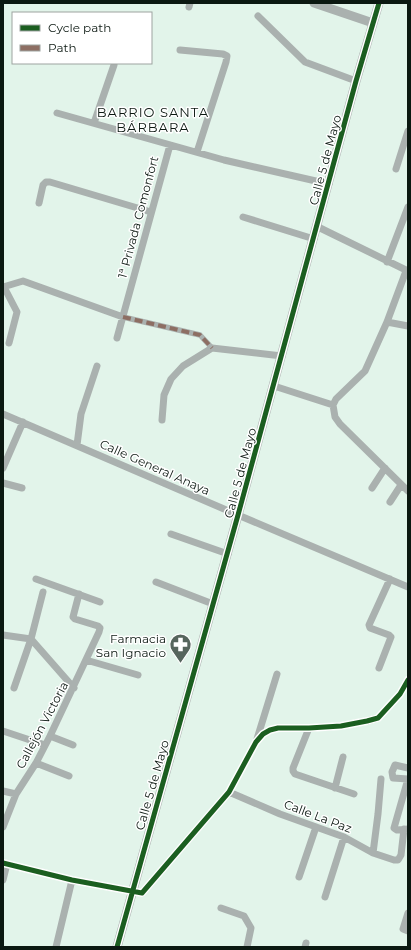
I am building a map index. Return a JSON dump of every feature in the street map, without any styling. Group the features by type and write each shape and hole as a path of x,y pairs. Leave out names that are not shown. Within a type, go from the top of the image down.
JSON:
{"street":[{"path":"314,3 373,23"},
{"name":"Calle 5 de Mayo","path":"117,947 228,554 318,227 356,81 379,3"},
{"path":"258,16 304,62 356,81"},
{"path":"180,50 223,54 227,56 197,152"},
{"path":"94,123 114,65"},
{"path":"57,113 170,145"},
{"path":"396,169 408,131"},
{"name":"1ª Privada Comonfort","path":"117,338 170,145 224,160 329,184"},
{"path":"39,203 43,185 46,182 50,182 151,212"},
{"path":"387,262 408,207"},
{"path":"243,217 314,239"},
{"path":"318,227 407,271 387,322 365,371 336,399 333,405 335,417 340,424 408,491"},
{"path":"9,343 17,312 3,287 23,281 122,317 200,335 212,348"},
{"path":"387,322 408,326"},
{"path":"162,420 164,395 171,379 183,366 212,348 282,356"},
{"path":"77,445 81,414 97,366"},
{"path":"274,386 333,405"},
{"name":"Calle General Anaya","path":"3,414 408,587"},
{"path":"3,468 22,422"},
{"path":"372,488 385,468"},
{"path":"3,483 22,488"},
{"path":"390,502 401,485"},
{"path":"171,534 228,554"},
{"path":"36,579 100,602"},
{"path":"379,668 391,638 390,635 370,628 369,625 390,579"},
{"path":"156,582 213,604"},
{"path":"14,688 43,592"},
{"name":"Callejón Victoria","path":"3,827 16,794 36,764 74,688 99,632 100,628 98,626 75,619 73,617 79,594"},
{"path":"3,635 30,639 74,688"},
{"path":"86,660 138,675"},
{"path":"3,880 5,864 72,880 142,893 229,792 256,742 277,674"},
{"path":"256,742 263,734 278,728 341,726 378,718 400,694 408,680"},
{"path":"400,694 408,696"},
{"path":"309,728 293,771 295,774 354,794"},
{"path":"3,731 45,745"},
{"path":"50,736 73,745"},
{"path":"335,788 343,757"},
{"path":"36,764 69,776"},
{"path":"406,829 397,830 394,828 408,779 392,778 392,772 395,765 408,768"},
{"path":"373,853 381,779"},
{"path":"3,791 16,794"},
{"name":"Calle La Paz","path":"229,792 280,814 344,837 373,853 394,860 398,860 401,855 406,829"},
{"path":"299,878 316,827"},
{"path":"325,897 344,837"},
{"path":"56,947 72,880"},
{"path":"220,908 244,916 251,928 247,947"},
{"path":"406,930 408,912"}],"marked path":[{"path":"123,317 200,335 212,348"}],"cycle path":[{"path":"117,947 238,515 356,81 379,3"},
{"path":"3,863 72,880 142,893 229,792 256,742 263,734 278,728 341,726 378,718 400,694 408,680"}],"place":[{"name":"Farmacia San Ignacio","path":"181,664"}],"district":[{"name":"BARRIO SANTA BÁRBARA","path":"153,120"}]}
